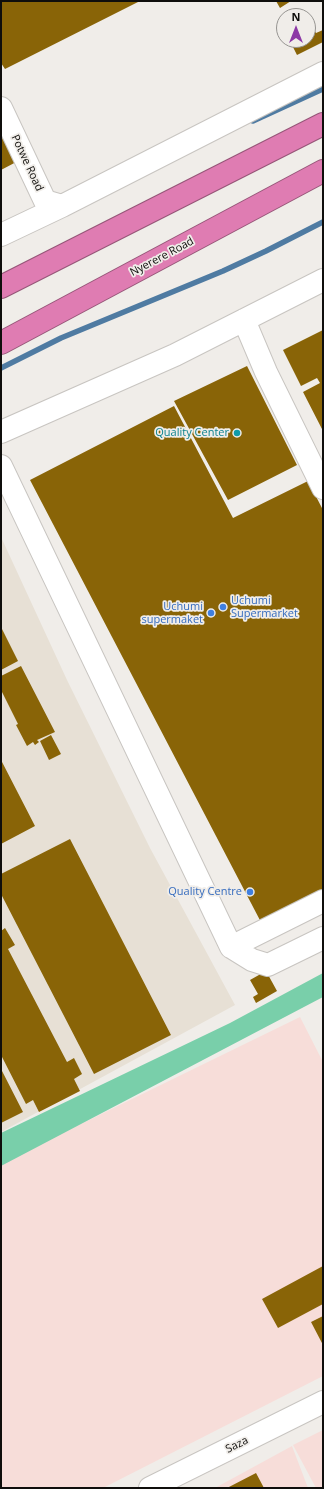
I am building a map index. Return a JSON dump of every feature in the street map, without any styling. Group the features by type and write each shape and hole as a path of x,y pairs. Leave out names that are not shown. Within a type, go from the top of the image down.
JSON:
{"highway":[{"path":"1,287 323,124"},
{"name":"Nyerere Road","path":"1,342 323,171"}],"street":[{"path":"1,235 62,206 323,73"},
{"name":"Potwe Road","path":"1,108 45,201 62,206"},
{"path":"1,432 175,355 323,280"},
{"path":"244,320 266,372 323,488"},
{"path":"1,466 231,947 252,960 268,965 323,938"},
{"path":"231,947 323,901"},
{"name":"Saza","path":"150,1488 323,1402"}],"shaded area":[{"path":"1,537 67,680 150,848 235,1005 1,1132"},
{"path":"300,1017 323,1062 323,1376 103,1488 1,1488 1,1163"},
{"path":"323,1430 323,1488 316,1488 293,1445"},
{"path":"292,1446 308,1488 215,1488"}],"green space":[{"path":"323,973 323,997 1,1166 1,1133 230,1023"}],"building":[{"path":"1,1 140,1 5,69 1,63"},
{"path":"276,1 291,1 280,8"},
{"path":"323,30 323,42 316,46 316,33"},
{"path":"294,48 311,48 297,55"},
{"path":"1,123 20,160 1,170"},
{"path":"323,330 323,431 303,392 320,383 317,378 301,386 283,350"},
{"name":"Quality Center","path":"247,366 297,465 228,500 174,401"},
{"path":"174,406 233,518 308,481 323,510 323,895 263,926 30,480"},
{"path":"1,627 18,661 1,670"},
{"path":"21,666 55,732 37,740 39,742 35,745 33,742 27,746 1,690 1,676"},
{"path":"51,735 61,754 49,760 40,741"},
{"path":"1,760 35,826 1,844"},
{"path":"70,839 171,1035 94,1074 1,894 1,874"},
{"path":"5,928 15,945 8,949 67,1062 74,1058 82,1074 74,1079 80,1091 39,1112 33,1100 26,1104 1,1055 1,931"},
{"path":"266,971 277,991 256,1003 253,997 258,994 250,980"},
{"path":"1,1069 23,1112 1,1123"},
{"path":"323,1266 323,1304 278,1328 262,1299"},
{"path":"323,1316 323,1345 311,1322"},
{"path":"256,1473 264,1488 227,1488"}],"waterway":[{"path":"253,121 323,89"},
{"path":"1,368 61,338 223,271 323,222"}],"place":[{"name":"Quality Center","path":"237,433"},
{"name":"Uchumi Supermarket","path":"223,607"},
{"name":"Uchumi supermaket","path":"211,613"},
{"name":"Quality Centre","path":"250,892"}]}
